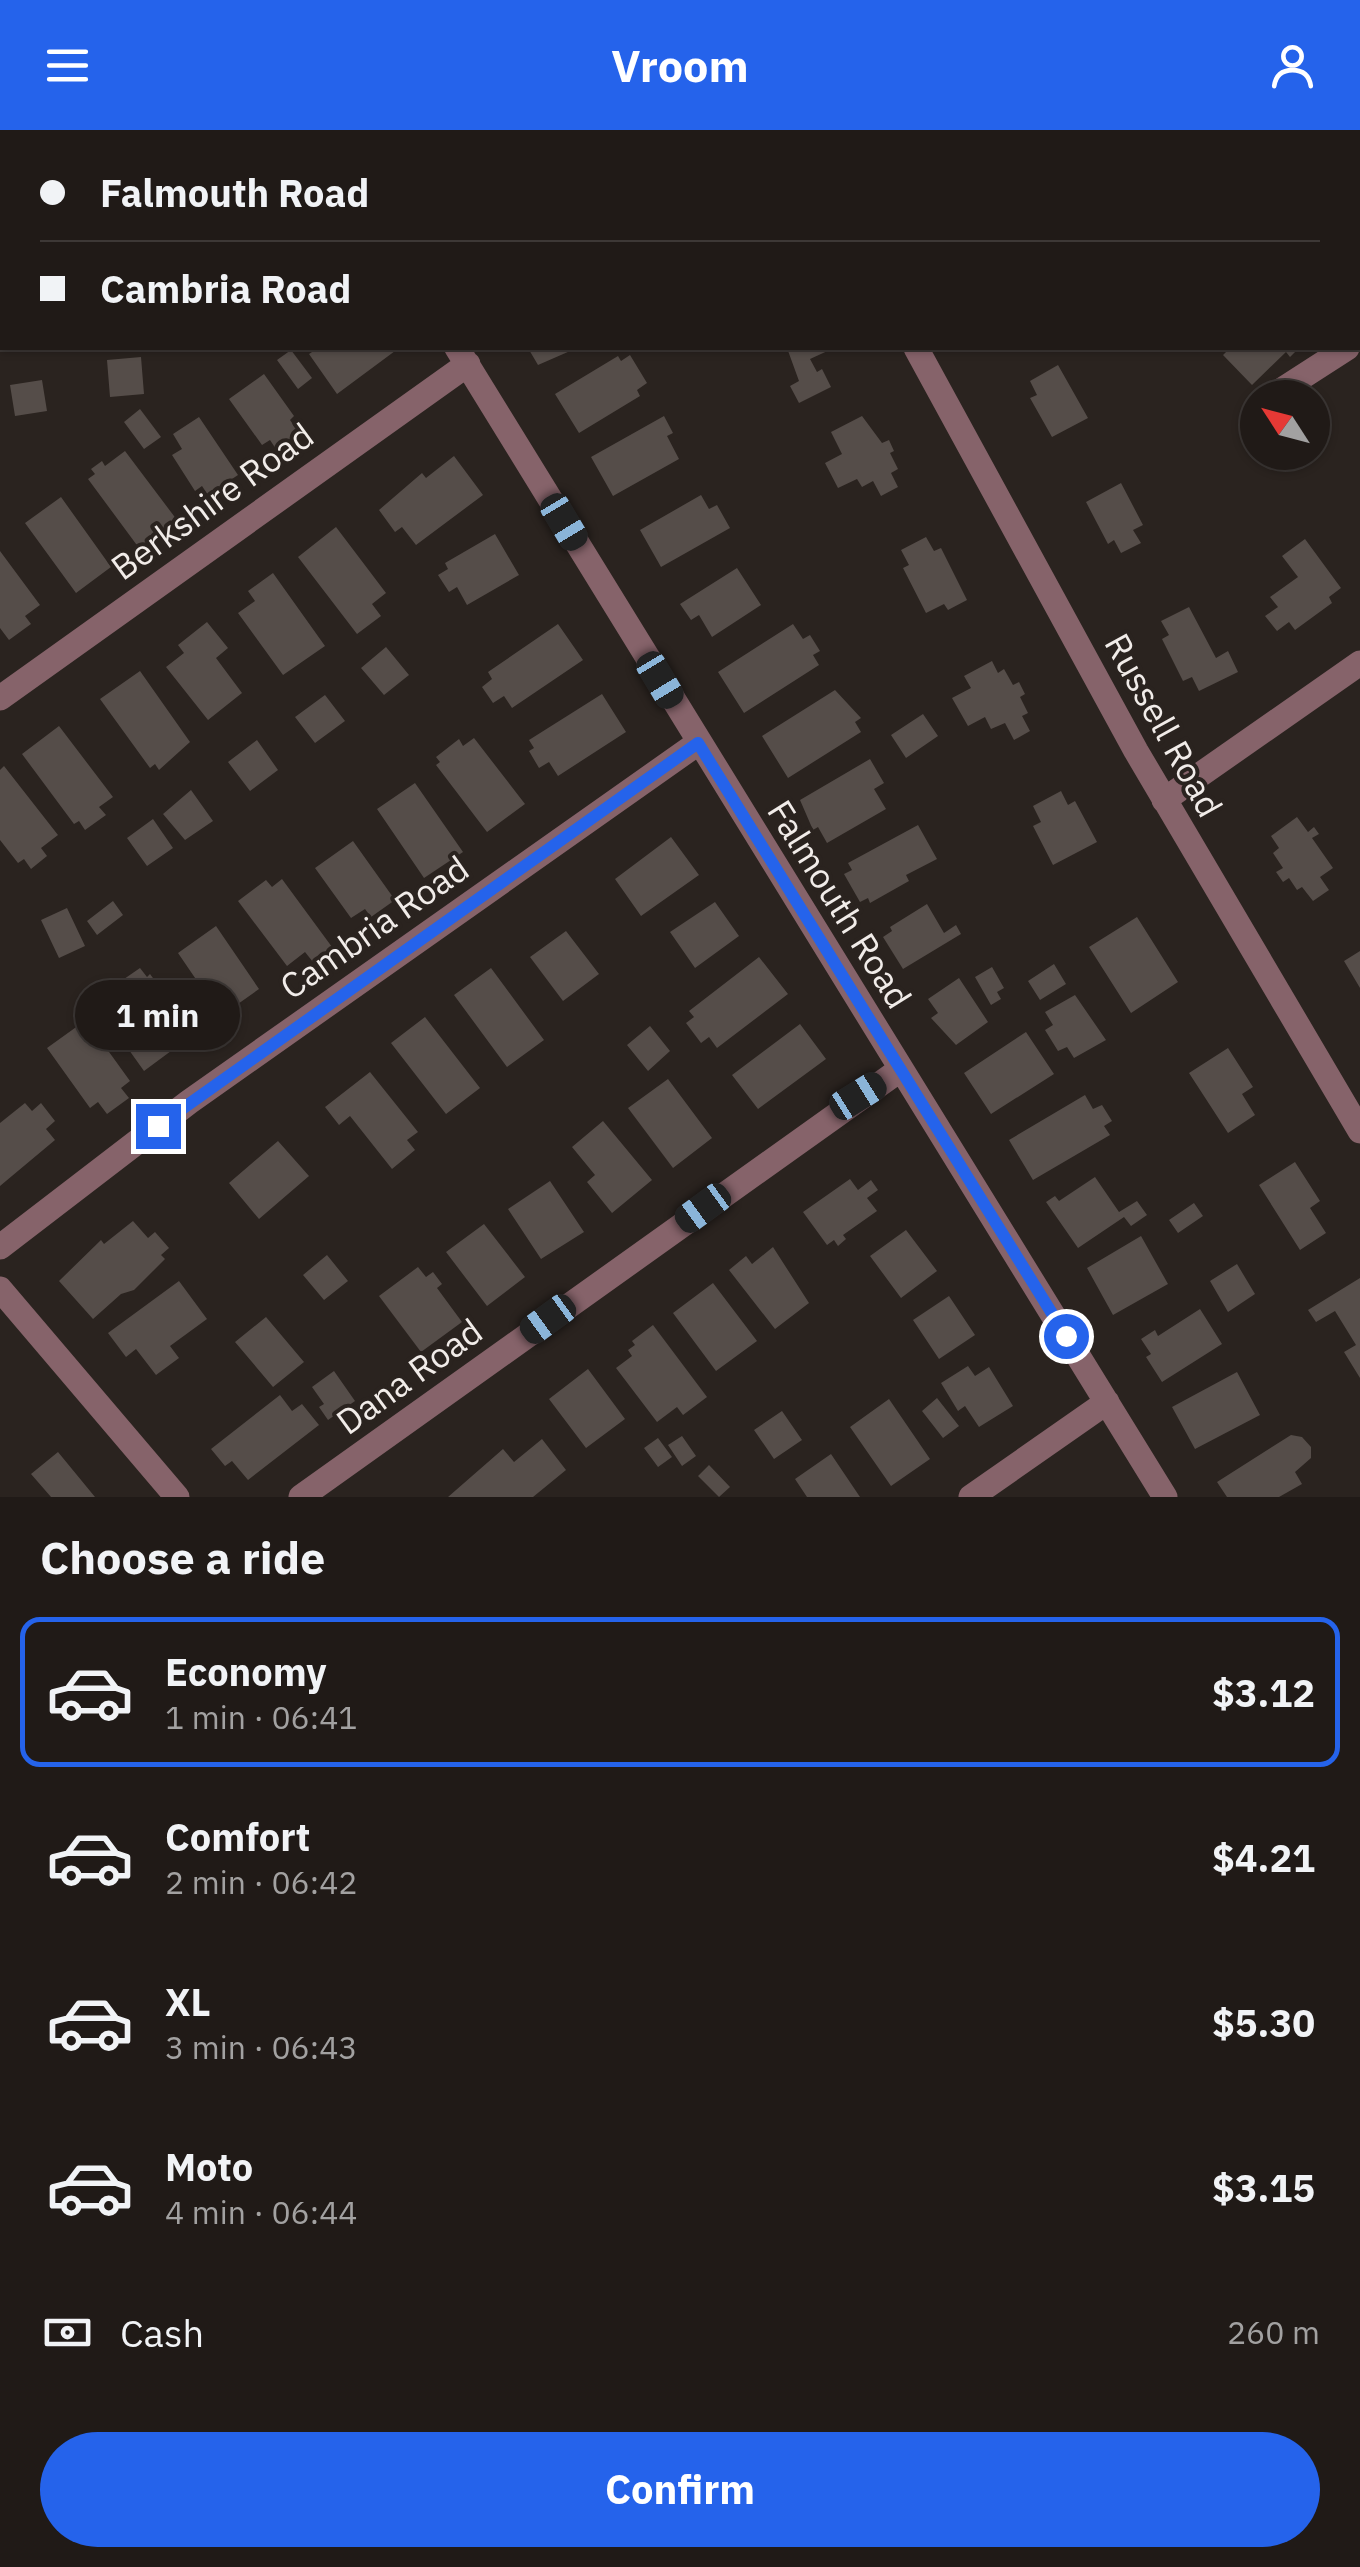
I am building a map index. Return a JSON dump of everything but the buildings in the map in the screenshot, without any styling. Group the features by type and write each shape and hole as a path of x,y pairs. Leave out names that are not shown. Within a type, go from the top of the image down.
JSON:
{"street":[{"name":"Russell Road","path":"917,350 1164,800 1357,1118"},
{"path":"1298,380 1344,350"},
{"name":"Berkshire Road","path":"0,698 462,356"},
{"name":"Falmouth Road","path":"462,356 1165,1497"},
{"path":"1164,800 1360,663"},
{"name":"Cambria Road","path":"0,1247 189,1102 698,743"},
{"name":"Dana Road","path":"300,1497 901,1069"},
{"path":"0,1289 177,1497"},
{"path":"971,1497 1107,1402"}],"route":[{"path":"158,1126 698,743 1066,1336"}]}
